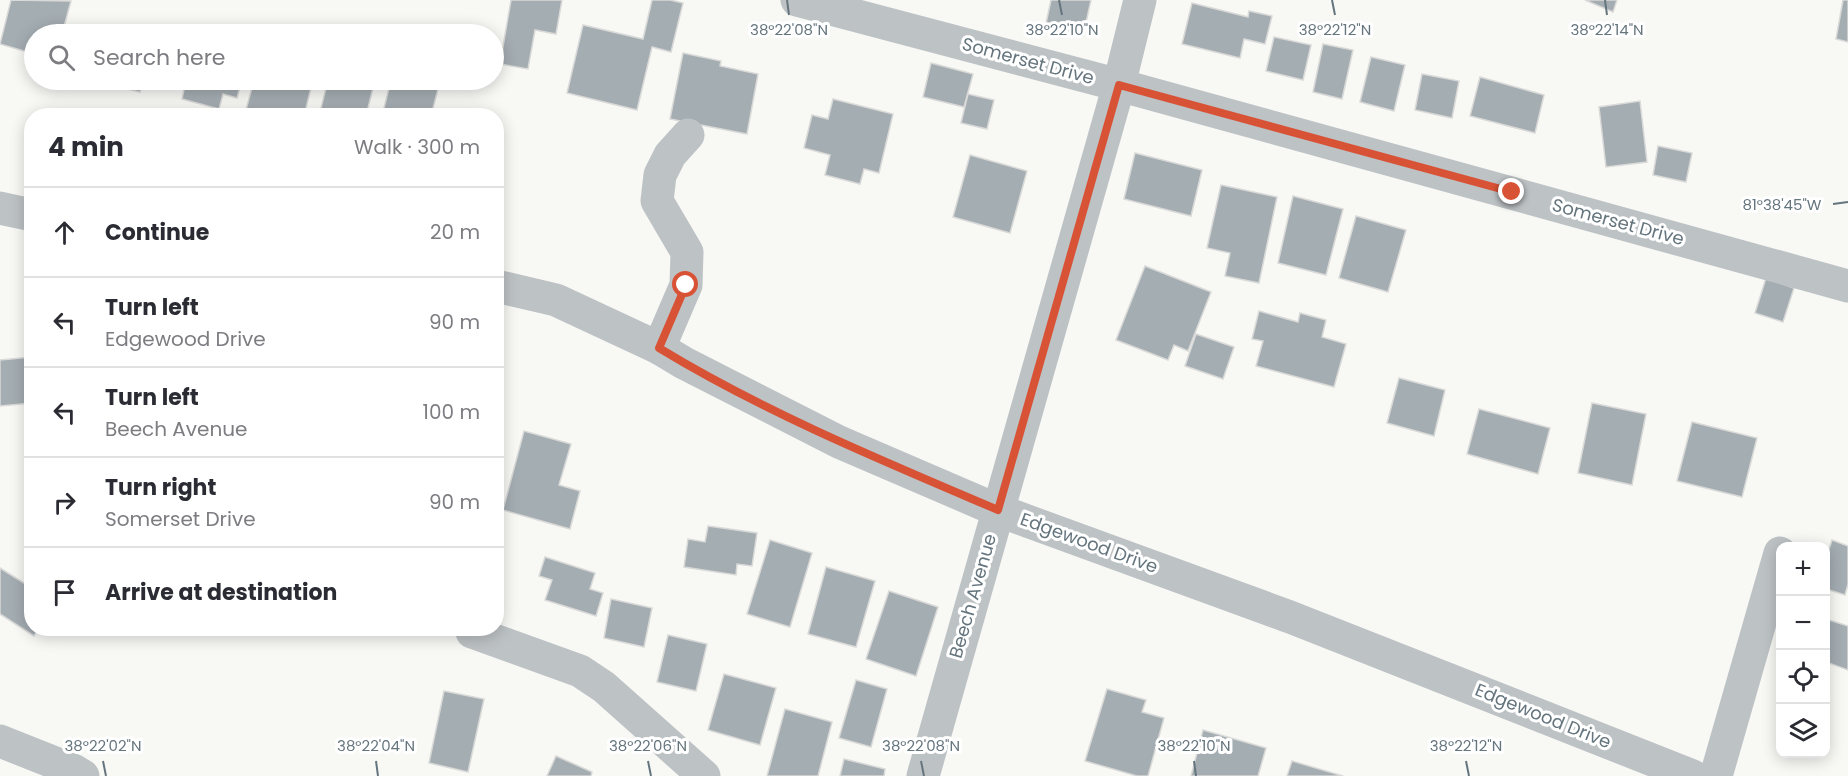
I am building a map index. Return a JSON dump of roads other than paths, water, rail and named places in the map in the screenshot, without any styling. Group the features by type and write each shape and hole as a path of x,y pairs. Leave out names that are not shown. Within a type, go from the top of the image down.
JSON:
{"street":[{"name":"Somerset Drive","path":"797,0 1119,85 1848,285"},
{"name":"Beech Avenue","path":"922,776 1119,85 1140,0"},
{"path":"659,348 686,285 687,252 657,201 660,175 670,154 688,135"},
{"path":"0,208 24,213"},
{"name":"Edgewood Drive","path":"504,288 556,300 659,348 839,442 998,510 1290,617 1692,776"},
{"path":"1716,776 1776,567"},
{"path":"483,636 580,671 604,687 705,776"},
{"path":"0,741 83,776"}]}
